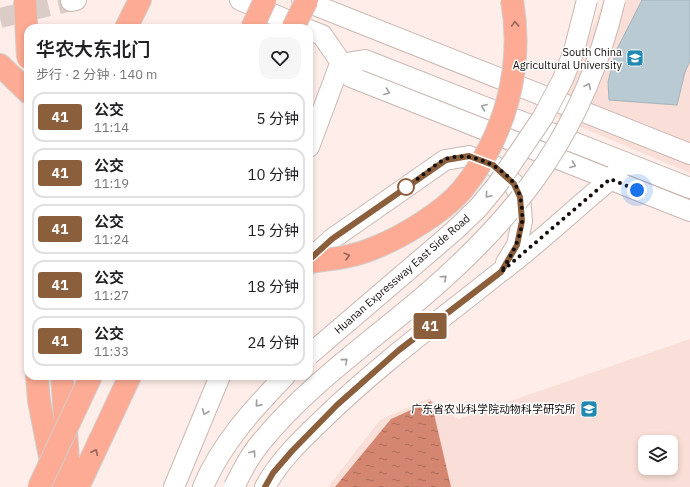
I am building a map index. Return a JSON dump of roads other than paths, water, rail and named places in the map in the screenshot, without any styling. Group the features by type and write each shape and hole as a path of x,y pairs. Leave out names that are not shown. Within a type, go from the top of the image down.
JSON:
{"highway":[{"path":"25,0 26,24"},
{"path":"128,24 140,0"},
{"path":"254,24 265,0"},
{"path":"295,24 307,0"},
{"path":"313,261 337,258 373,249 405,234 431,216 461,191 483,159 499,129 510,93 515,59 516,21 512,0"},
{"path":"0,65 24,88"},
{"path":"37,380 39,401 56,487"},
{"path":"62,380 70,487"},
{"path":"39,487 88,380"},
{"path":"78,487 128,380"}],"street":[{"path":"240,0 296,24"},
{"path":"302,0 690,154"},
{"name":"Huanan Expressway East Side Road","path":"313,352 454,231 478,208 497,185 543,117 563,79 574,51 587,0"},
{"path":"234,487 261,442 294,407 461,263 500,224 525,194 549,160 573,118 589,83 606,36 615,0"},
{"path":"313,32 322,35 340,64 351,77 690,211"},
{"path":"340,64 365,60 690,188"},
{"path":"313,136 340,64"},
{"path":"313,257 332,239 446,160 469,156 493,165 514,184 520,197 522,221 517,245 501,272"},
{"path":"265,487 273,473 292,451 337,405 399,350 501,272 610,179 625,162"},
{"path":"174,487 218,380"},
{"path":"204,486 226,447 256,406 281,380"}],"water":[{"path":"431,401 451,487 335,487 391,419"}],"tunnel":[{"path":"0,18 71,1"}],"place":[{"name":"South China Agricultural University","path":"635,58"},
{"name":"广东省农业科学院动物科学研究所","path":"589,409"}]}
